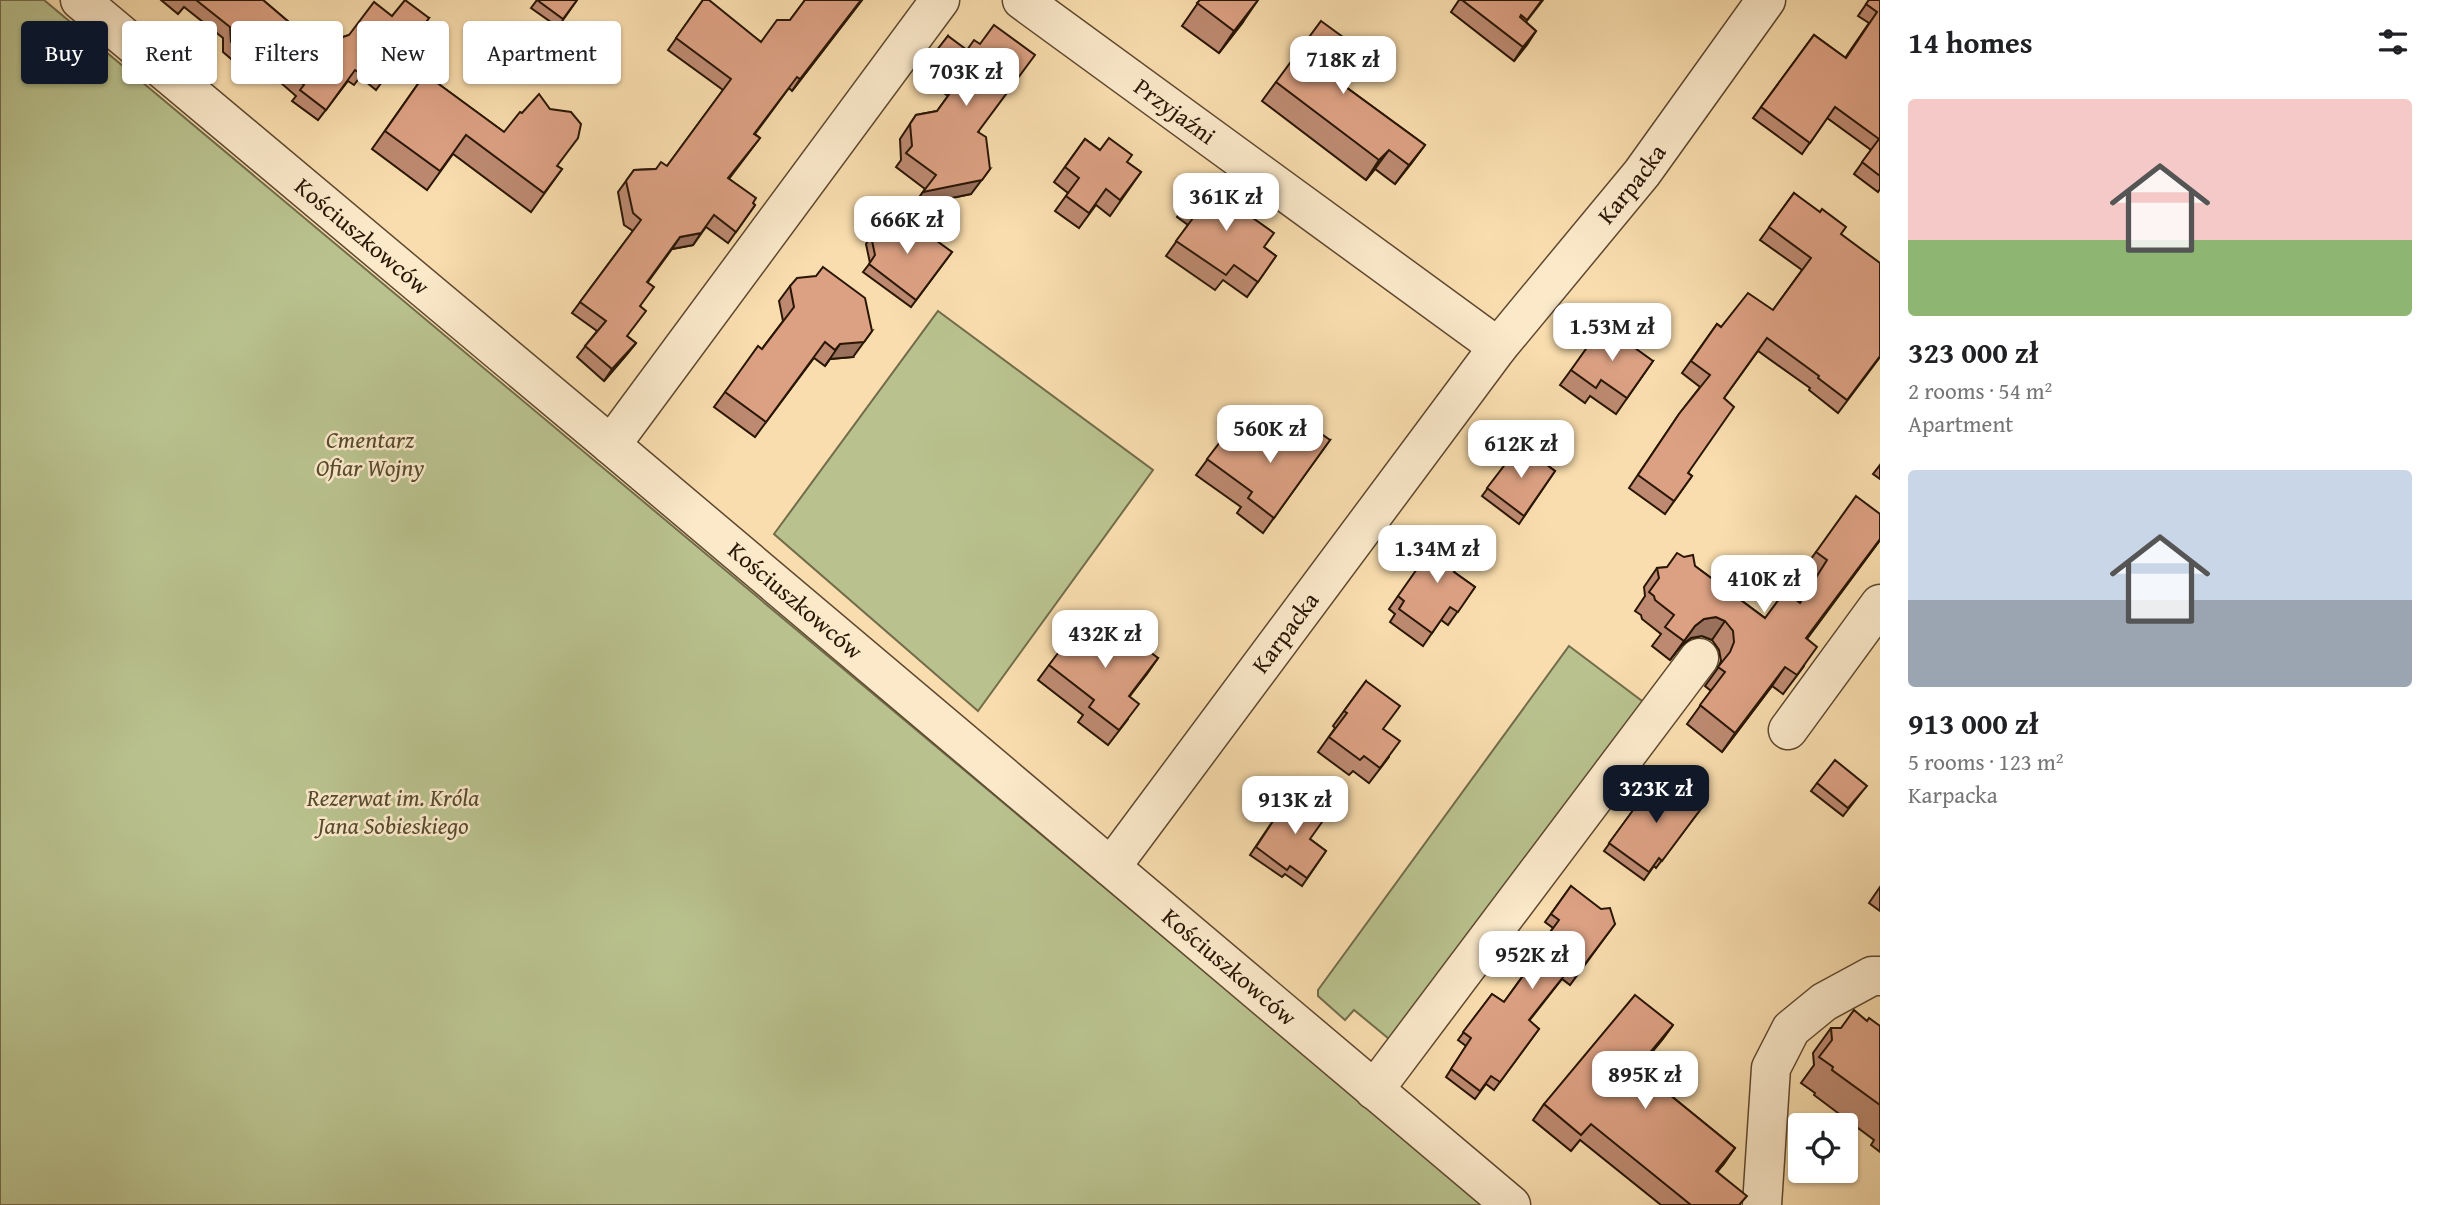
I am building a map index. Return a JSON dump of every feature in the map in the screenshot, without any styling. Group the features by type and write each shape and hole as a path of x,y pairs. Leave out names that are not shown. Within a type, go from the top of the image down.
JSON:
{"street":[{"name":"Kościuszkowców","path":"80,0 611,444 1511,1205"},
{"path":"611,444 940,0"},
{"name":"Przyjaźni","path":"1022,0 1499,347"},
{"name":"Karpacka","path":"1111,867 1499,347 1642,173 1766,0"},
{"path":"1788,730 1880,604"},
{"path":"1374,1090 1699,658"},
{"path":"1762,1205 1771,1068 1791,1029 1824,1002 1871,976 1880,976"}],"green space":[{"name":"Rezerwat im. Króla Jana Sobieskiego","path":"0,0 44,0 69,21 21,21 21,84 108,84 108,54 122,65 122,84 144,84 1484,1205 0,1205"},
{"path":"938,311 1153,470 978,711 774,534"},
{"path":"1569,646 1646,704 1394,1043 1354,1010 1345,1020 1318,996 1318,990"}],"building":[{"path":"196,0 263,0 288,21 231,21 231,42 230,27"},
{"path":"405,0 429,18 427,21 360,21 374,2 392,16"},
{"path":"537,0 577,0 563,19"},
{"path":"703,0 709,0 761,42 777,20 790,20 805,0 861,0 754,134 760,138 728,178 756,198 753,203 755,205 736,232 714,215 701,233 680,237 647,282 654,287 640,306 646,311 627,336 636,343 612,369 585,346 606,321 580,302 641,220 633,213 626,181 634,170 656,169 661,162 667,166 731,79 676,38"},
{"path":"1200,0 1258,0 1234,31 1197,3"},
{"path":"1462,0 1542,0 1527,20 1521,15 1520,17 1536,31 1523,47"},
{"path":"1869,0 1880,0 1880,176 1862,162 1879,139 1835,107 1810,143 1761,107 1814,35 1846,58 1877,12 1866,4"},
{"path":"1321,21 1362,51 1339,82 1425,145 1409,165 1389,150 1379,160 1276,82"},
{"path":"357,24 357,71 355,70 326,110 300,90 304,85 343,84 343,37 349,35"},
{"path":"994,25 1035,55 978,132 986,137 990,169 982,180 923,192 936,175 906,153 912,146 910,124 916,115 937,111 958,82 929,60 948,36 967,50 974,40 980,44"},
{"path":"418,84 439,84 504,132 539,94 550,109 571,112 581,124 578,138 557,166 562,169 544,193 466,135 440,171 385,131"},
{"path":"1109,138 1132,155 1127,162 1141,172 1120,200 1106,189 1089,213 1066,196 1079,178 1065,167 1085,139 1100,150"},
{"path":"1207,175 1237,197 1233,204 1274,233 1264,247 1276,256 1258,282 1234,265 1226,275 1176,241 1199,210 1188,202"},
{"path":"1794,193 1846,227 1841,234 1880,263 1880,356 1847,400 1767,338 1724,398 1734,407 1688,473 1692,476 1674,501 1638,475 1679,414 1710,375 1691,361 1717,324 1721,327 1748,293 1773,310 1811,258 1769,227"},
{"path":"904,217 952,252 916,300 869,264 875,255 871,236 877,227 899,223"},
{"path":"823,267 865,298 872,331 864,342 840,344 835,350 825,342 766,422 725,392 758,346 762,349 794,307 790,286 797,278 816,276"},
{"path":"1603,325 1653,361 1627,398 1601,380 1596,388 1571,370"},
{"path":"1303,421 1330,440 1274,518 1248,498 1252,492 1207,459 1227,433 1245,446 1290,439"},
{"path":"1520,445 1555,471 1524,516 1487,488"},
{"path":"1856,496 1880,514 1880,539 1806,638 1817,647 1797,675 1785,667 1735,733 1700,705 1725,672 1718,667 1730,652 1734,642 1733,631 1725,621 1716,617 1704,619 1684,641 1665,627 1674,615 1649,592 1659,578 1657,568 1667,567 1677,553 1684,557 1693,555 1695,566 1765,618 1785,591 1800,603 1827,560 1816,552"},
{"path":"1443,532 1469,550 1454,572 1475,587 1458,612 1450,607 1432,633 1399,609 1404,601 1398,596"},
{"path":"1112,623 1158,658 1129,696 1139,704 1119,730 1089,707 1094,700 1049,665 1080,624 1100,640"},
{"path":"1366,681 1400,706 1383,729 1400,741 1380,768 1364,756 1360,760 1329,737"},
{"path":"1835,760 1867,786 1848,808 1817,783"},
{"path":"1665,777 1703,806 1662,861 1659,858 1649,872 1609,843 1642,798 1647,801"},
{"path":"1293,791 1327,815 1310,839 1326,851 1307,878 1290,866 1287,870 1256,847"},
{"path":"1571,886 1601,909 1610,908 1615,924 1575,977 1568,971 1529,1020 1539,1029 1500,1082 1491,1076 1480,1091 1451,1069 1471,1038 1463,1032 1492,994 1504,1002 1541,951 1538,949 1559,920 1551,914"},
{"path":"1635,995 1673,1025 1637,1068 1735,1148 1716,1171 1747,1196 1739,1205 1691,1205 1591,1124 1581,1135 1544,1104"},
{"path":"1854,1010 1867,1021 1869,1018 1880,1026 1880,1105 1832,1070 1833,1067 1819,1057 1832,1040 1831,1028 1841,1028"}],"park label":[{"name":"Cmentarz Ofiar Wojny","path":"370,454"}]}
